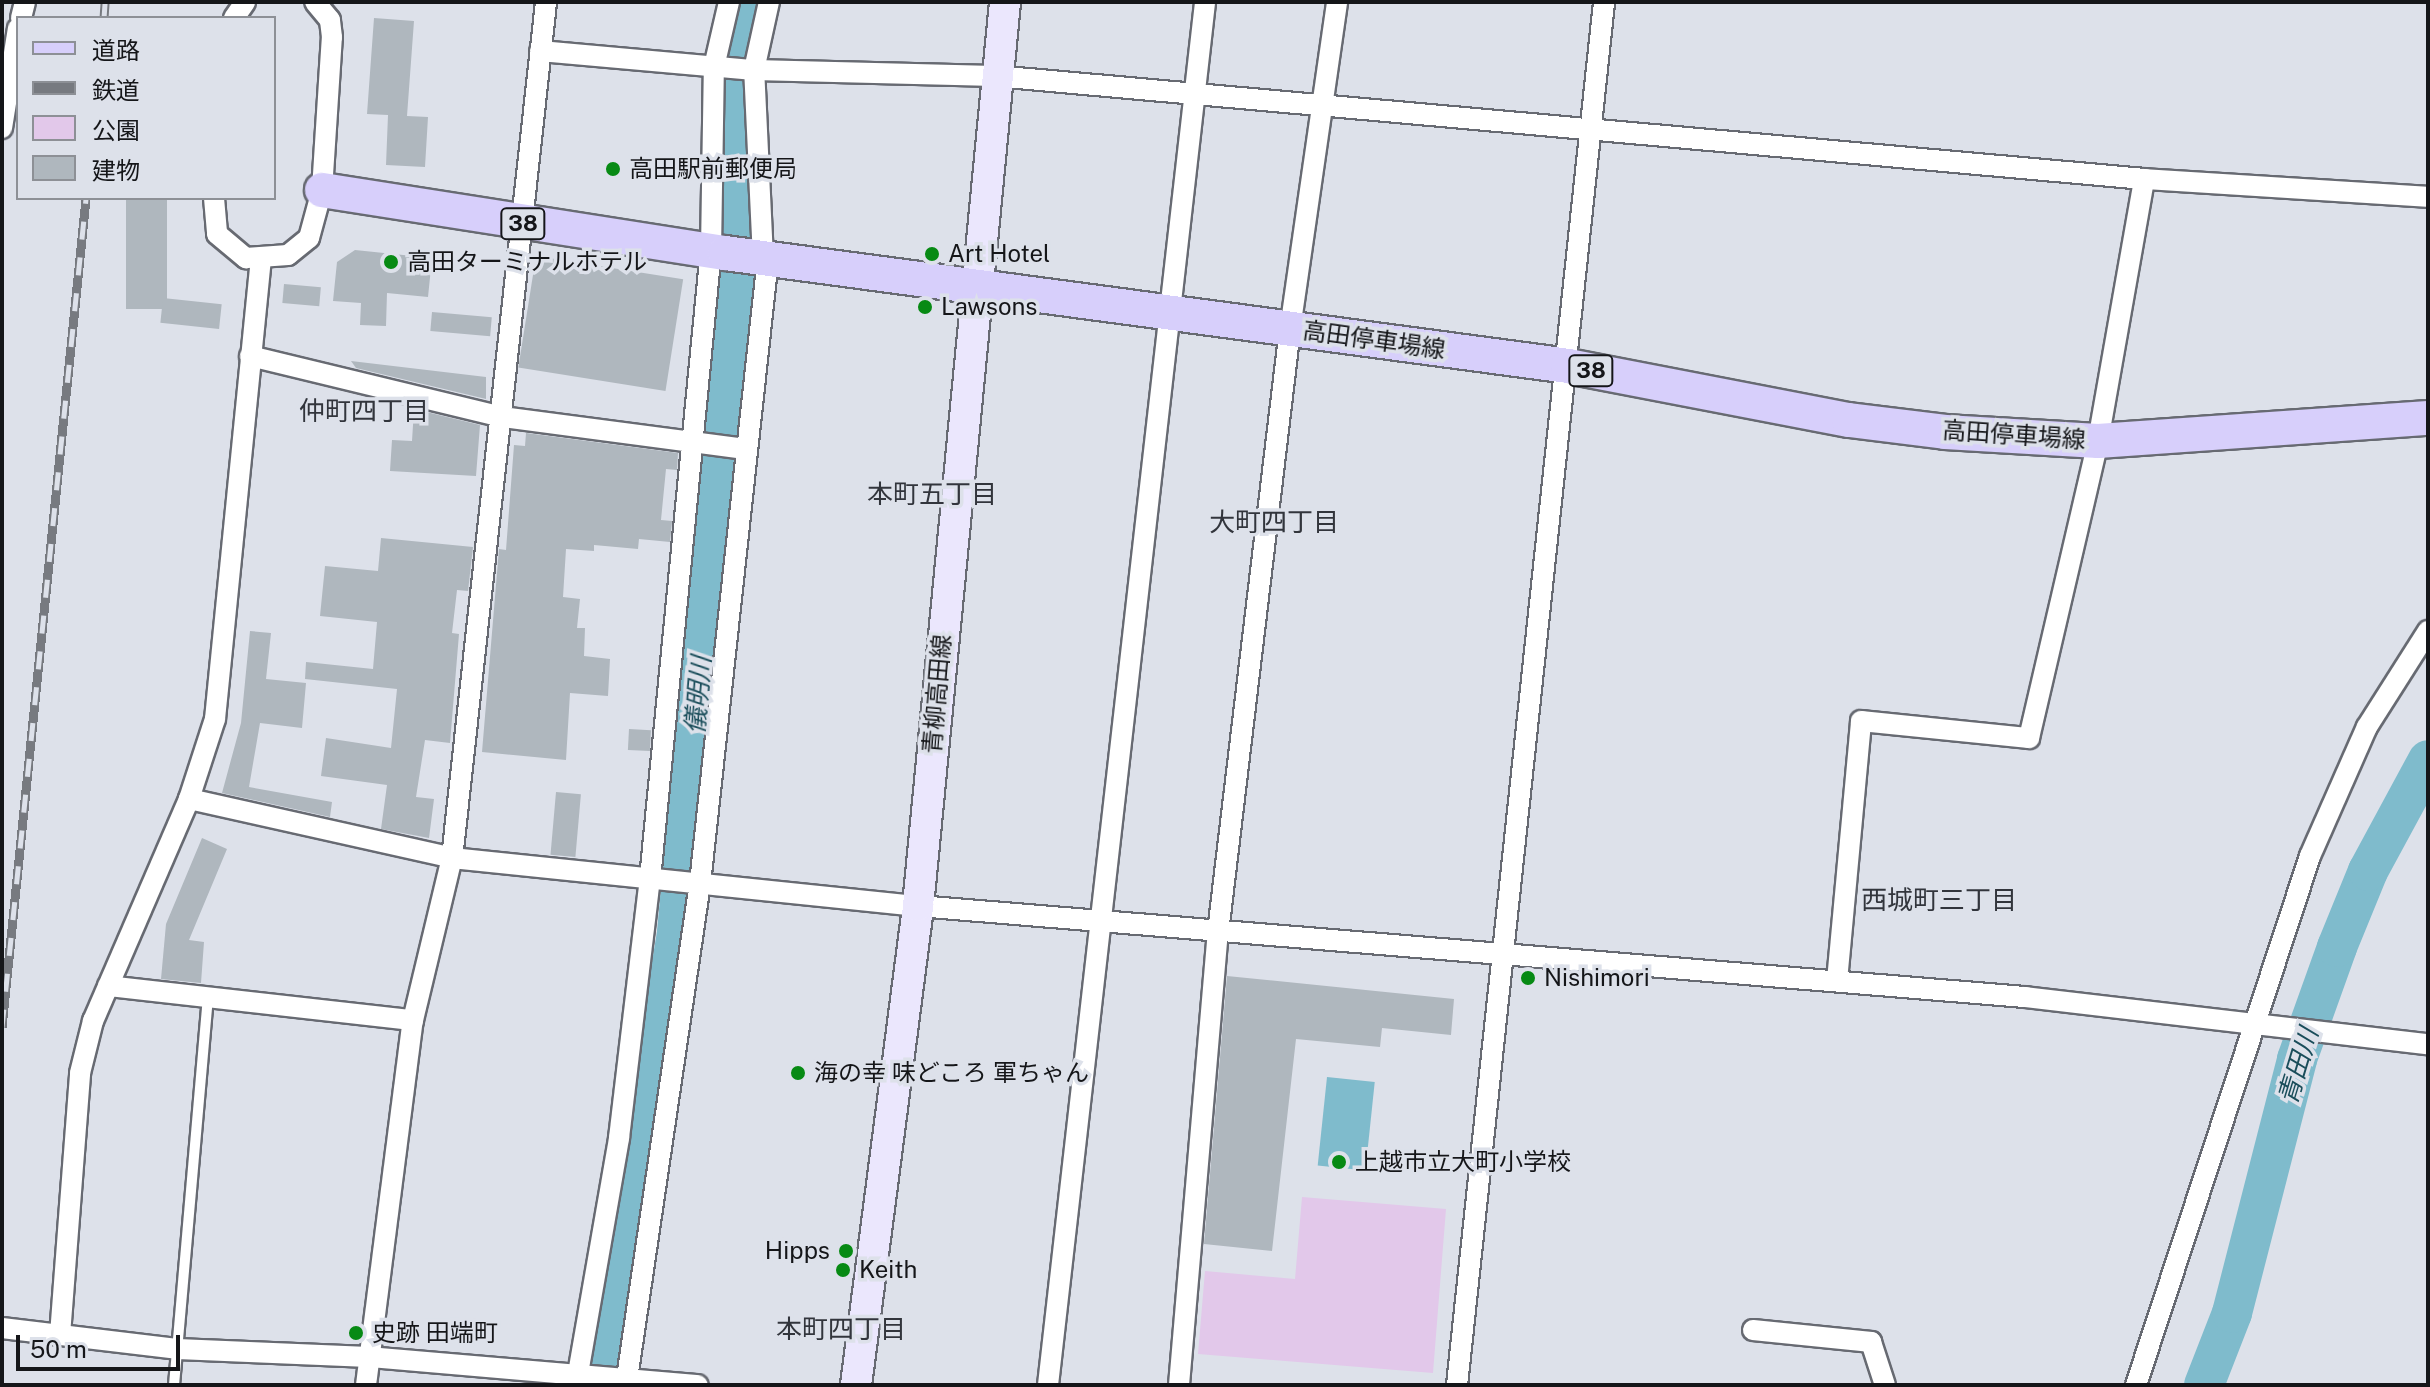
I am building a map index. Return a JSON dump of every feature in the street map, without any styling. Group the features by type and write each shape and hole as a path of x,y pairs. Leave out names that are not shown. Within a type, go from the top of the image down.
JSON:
{"main road":[{"name":"青柳高田線","path":"856,1385 918,906 974,287 1005,2"},
{"name":"高田停車場線","path":"322,190 523,224 1568,366 1849,420 1945,432 2098,441 2428,418"}],"street":[{"path":"214,200 217,234 229,248 261,259 288,255 309,238 322,190 332,37 330,20 315,2"},
{"path":"366,1385 413,1020 452,858 546,2"},
{"path":"581,1378 656,879 696,443 744,255 714,67 729,2"},
{"path":"626,1382 700,883 740,448 744,255 754,70 769,2"},
{"path":"1048,1385 1205,2"},
{"path":"1179,1385 1218,932 1290,329 1337,2"},
{"path":"1457,1385 1568,366 1604,2"},
{"path":"2,128 16,40"},
{"path":"540,51 754,70 995,76 1323,107 1591,126 2144,179 2428,197"},
{"path":"1837,981 1861,721 2029,738 2098,441 2144,179"},
{"path":"60,1335 80,1073 93,1021 189,799 215,719 261,259"},
{"path":"250,356 502,417 740,448"},
{"path":"2136,1385 2260,1025 2310,856 2367,727 2428,631"},
{"path":"189,799 452,858 918,906 1505,958 1837,981 2428,1044"},
{"path":"108,986 413,1020"},
{"path":"2,1328 177,1349 369,1357 626,1382 698,1385"},
{"path":"1753,1330 1871,1342 1885,1385"}],"lane":[{"path":"174,1385 208,999"}],"green space":[{"path":"1302,1197 1446,1209 1433,1373 1198,1354 1205,1271 1295,1279"}],"water":[{"path":"1327,1077 1375,1082 1365,1171 1318,1166"}],"building":[{"path":"374,18 414,21 407,116 428,117 425,167 386,165 388,115 367,114"},
{"path":"126,200 167,200 167,309 126,309"},
{"path":"355,250 432,258 428,297 387,293 386,326 360,325 361,303 333,301 337,262"},
{"path":"536,256 683,279 665,391 518,368"},
{"path":"284,284 321,287 319,306 282,303"},
{"path":"163,298 222,304 219,329 160,323"},
{"path":"432,312 492,317 490,336 430,331"},
{"path":"351,361 486,377 486,399 356,368"},
{"path":"414,409 480,425 476,476 390,471 392,440 412,441"},
{"path":"526,433 678,453 677,470 666,469 661,520 672,521 670,542 639,539 638,549 594,545 594,551 566,549 563,597 580,599 577,628 585,628 584,656 610,659 608,696 570,693 566,760 482,752 499,549 506,550 514,445 525,446"},
{"path":"381,538 473,547 468,591 457,590 452,633 459,634 450,743 425,740 416,797 434,799 429,838 381,829 387,785 321,776 326,738 391,748 397,689 305,679 306,662 373,669 377,622 320,616 325,566 378,571"},
{"path":"250,631 271,633 266,679 306,683 302,728 260,723 249,787 332,802 330,817 222,793 241,723"},
{"path":"629,729 651,730 650,751 628,750"},
{"path":"556,792 581,794 575,857 551,855"},
{"path":"202,838 227,849 189,940 204,942 201,983 161,979 166,924"},
{"path":"1227,976 1454,999 1451,1035 1382,1028 1380,1047 1296,1039 1272,1251 1204,1244"}],"waterway":[{"name":"儀明川","path":"603,1385 677,933 738,240 733,45 742,2"},
{"name":"青田川","path":"2204,1385 2232,1313 2297,1059 2337,947 2368,871 2428,760"}],"railway":[{"path":"104,16 105,2"},
{"path":"2,1027 86,200"}],"place":[{"name":"高田駅前郵便局","path":"613,169"},
{"name":"Art Hotel","path":"932,254"},
{"name":"高田ターミナルホテル","path":"391,262"},
{"name":"Lawsons","path":"925,307"},
{"name":"Nishimori","path":"1528,978"},
{"name":"海の幸 味どころ 軍ちゃん","path":"798,1073"},
{"name":"上越市立大町小学校","path":"1339,1162"},
{"name":"Hipps","path":"846,1251"},
{"name":"Keith","path":"843,1270"},
{"name":"史跡 田端町","path":"356,1333"}],"district":[{"name":"仲町四丁目","path":"364,411"},
{"name":"本町五丁目","path":"932,494"},
{"name":"大町四丁目","path":"1274,522"},
{"name":"西城町三丁目","path":"1939,900"},
{"name":"本町四丁目","path":"841,1329"}]}
